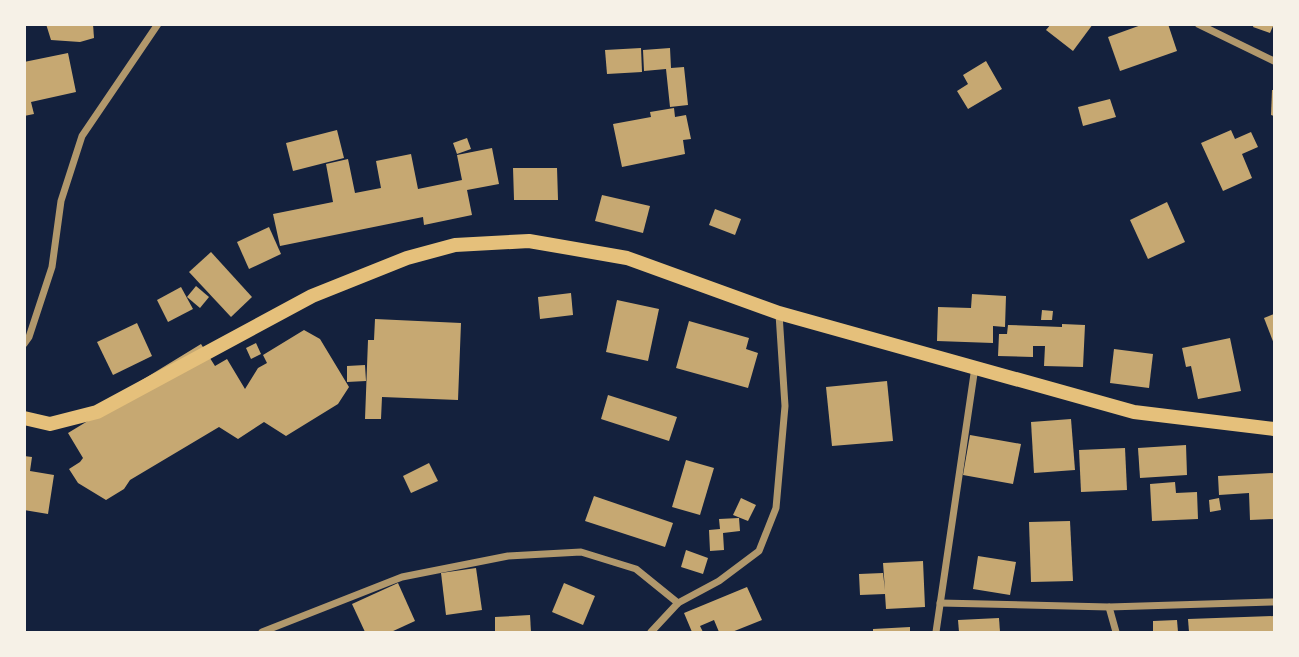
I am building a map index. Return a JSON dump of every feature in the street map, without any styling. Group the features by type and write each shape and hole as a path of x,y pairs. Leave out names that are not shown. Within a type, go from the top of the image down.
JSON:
{"main road":[{"path":"24,418 50,424 97,412 312,296 407,258 455,245 529,241 627,258 779,313 1134,412 1275,429"}],"street":[{"path":"24,344 29,337 52,267 61,201 82,136 158,24"},
{"path":"1198,24 1275,61"},
{"path":"651,632 678,603 719,581 759,551 776,508 785,406 779,313"},
{"path":"936,632 975,367"},
{"path":"262,632 402,577 520,555 581,552 592,555 636,569 678,603"},
{"path":"940,603 1109,607 1275,602"},
{"path":"1109,607 1116,632"}],"building":[{"path":"46,24 93,24 94,38 80,42 51,40"},
{"path":"1051,24 1093,24 1073,51 1046,30"},
{"path":"1144,24 1168,24 1177,51 1120,71 1108,37"},
{"path":"1254,24 1274,24 1270,33 1253,27"},
{"path":"641,48 642,72 607,74 605,50"},
{"path":"670,48 671,68 684,67 688,105 670,107 666,69 644,71 643,50"},
{"path":"68,53 76,92 31,102 34,114 24,116 24,62"},
{"path":"986,61 1002,89 968,109 957,91 968,84 963,75"},
{"path":"1274,90 1274,116 1271,115"},
{"path":"1110,99 1116,117 1083,126 1078,107"},
{"path":"674,108 675,117 686,115 691,139 683,140 685,154 622,167 613,124 651,117 650,112"},
{"path":"337,130 344,158 293,171 286,143"},
{"path":"1231,130 1235,139 1251,132 1258,147 1242,154 1252,178 1223,191 1201,143"},
{"path":"467,138 471,149 457,154 453,143"},
{"path":"492,148 499,184 467,190 472,215 424,225 423,217 280,246 273,214 333,202 326,164 348,159 355,193 381,188 376,161 411,154 418,189 462,180 457,155"},
{"path":"513,168 557,168 558,200 514,200"},
{"path":"602,195 650,206 643,233 595,221"},
{"path":"1167,202 1185,242 1148,259 1130,220"},
{"path":"715,209 741,219 735,235 709,225"},
{"path":"269,227 281,254 249,269 237,242"},
{"path":"211,252 252,297 231,317 189,272"},
{"path":"196,286 209,297 200,308 187,297"},
{"path":"181,287 193,309 168,322 157,300"},
{"path":"571,293 573,315 540,319 538,297"},
{"path":"972,294 1006,296 1005,327 993,326 993,343 937,341 938,307 971,308"},
{"path":"617,300 659,309 648,361 606,352"},
{"path":"1042,310 1053,311 1052,320 1041,320"},
{"path":"1274,314 1274,344 1264,318"},
{"path":"375,319 461,323 458,400 382,397 381,419 365,419 368,340 374,340"},
{"path":"689,321 749,338 746,349 758,353 748,388 676,368"},
{"path":"137,323 152,356 113,375 97,342"},
{"path":"1062,324 1085,325 1083,367 1044,366 1045,346 1033,346 1033,357 998,356 999,334 1007,334 1008,325 1062,327"},
{"path":"304,330 320,339 349,387 338,404 286,436 264,422 238,439 219,427 130,480 124,489 106,500 78,483 69,469 83,458 68,433 119,402 116,396 201,344 215,366 227,359 245,389 258,368 267,363 263,355"},
{"path":"1230,338 1241,391 1198,399 1191,366 1186,367 1182,348"},
{"path":"256,343 261,354 251,359 246,348"},
{"path":"1114,349 1153,354 1149,388 1110,383"},
{"path":"365,365 366,381 347,382 347,366"},
{"path":"887,381 893,441 832,446 826,387"},
{"path":"608,395 677,417 669,441 601,419"},
{"path":"1071,419 1075,470 1034,473 1031,422"},
{"path":"970,435 1021,444 1013,484 963,475"},
{"path":"1186,445 1187,475 1140,478 1138,448"},
{"path":"1125,448 1127,490 1081,492 1079,450"},
{"path":"24,456 32,457 30,471 54,475 48,514 24,510"},
{"path":"686,460 714,468 700,515 672,507"},
{"path":"429,463 438,481 411,493 403,476"},
{"path":"1274,473 1274,519 1250,520 1249,493 1219,495 1218,476"},
{"path":"1175,482 1176,493 1197,492 1198,519 1152,521 1150,484"},
{"path":"594,496 673,523 665,547 585,521"},
{"path":"741,498 756,505 748,521 733,515"},
{"path":"1219,498 1221,510 1210,512 1209,500"},
{"path":"739,518 740,531 723,533 724,550 710,551 709,530 720,529 719,519"},
{"path":"1070,521 1073,581 1031,582 1029,522"},
{"path":"686,550 708,558 703,574 681,567"},
{"path":"978,556 1016,562 1010,595 973,589"},
{"path":"923,561 925,607 886,609 885,594 860,595 859,574 883,573 885,590 883,563"},
{"path":"476,568 482,610 446,615 441,573"},
{"path":"398,583 415,621 391,632 365,632 352,604"},
{"path":"564,583 595,596 583,625 552,612"},
{"path":"747,587 762,620 732,632 719,632 714,620 700,626 703,632 692,632 684,613"},
{"path":"530,615 531,632 495,632 495,617"},
{"path":"1274,616 1274,632 1189,632 1188,619"},
{"path":"999,618 1000,632 959,632 958,620"},
{"path":"1177,620 1178,632 1153,632 1153,621"},
{"path":"910,627 910,632 873,632 873,629"}]}
